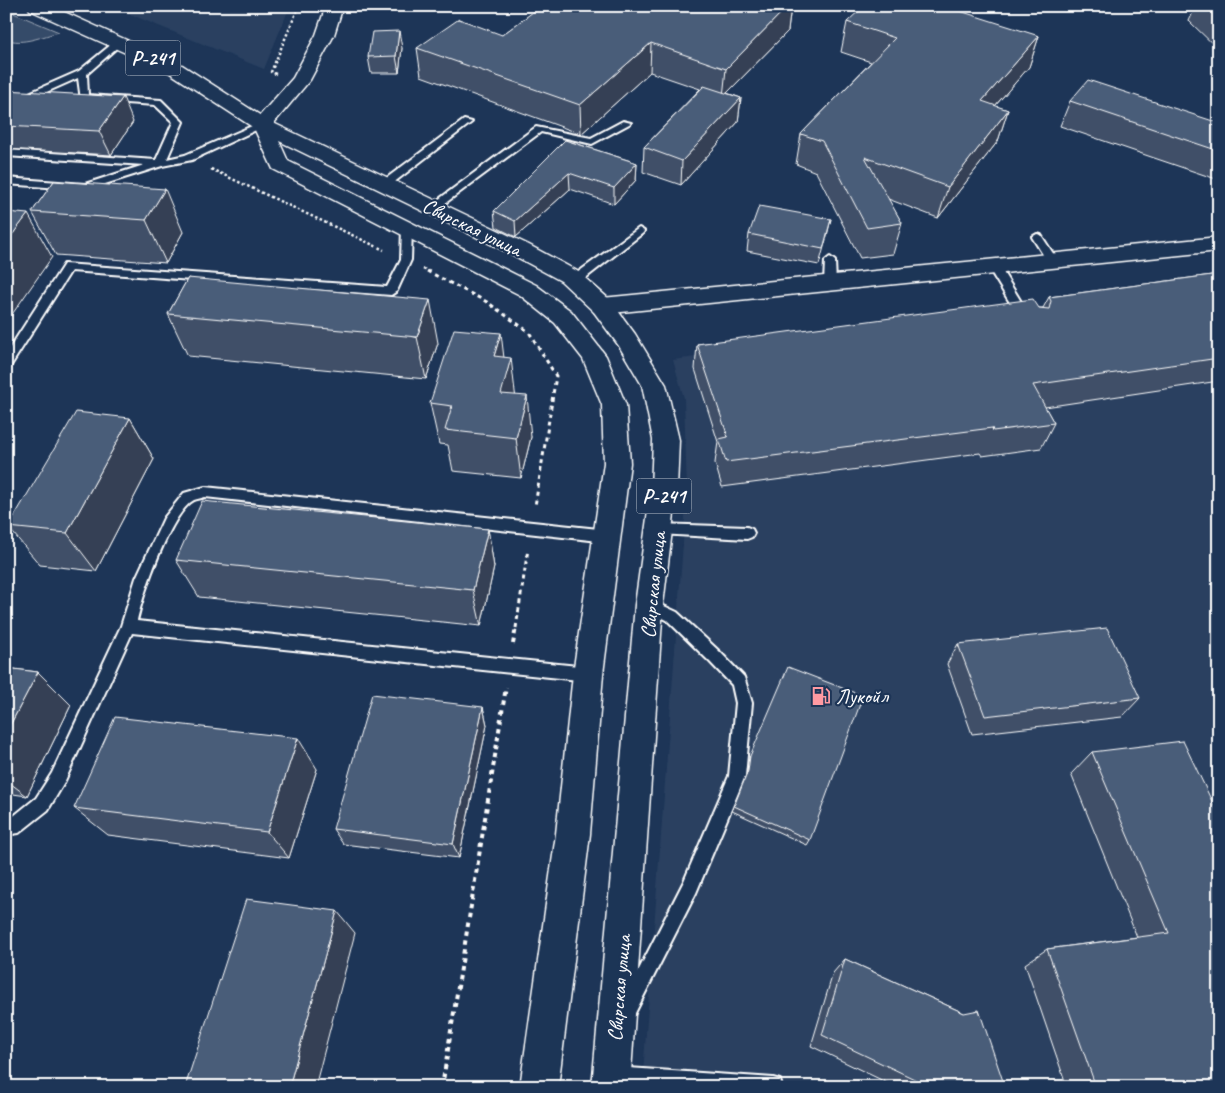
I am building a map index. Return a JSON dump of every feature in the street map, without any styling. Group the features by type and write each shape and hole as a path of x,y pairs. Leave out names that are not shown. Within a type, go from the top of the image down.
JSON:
{"main road":[{"name":"Свирская улица","path":"36,6 176,69 262,125 521,250 574,281 602,306 627,340 654,386 666,440 664,489 649,605 611,1081"},
{"path":"262,125 301,80 325,35 335,6"},
{"name":"Свирская улица","path":"262,125 280,165 528,290 563,317 594,356 614,405 617,463 588,674 573,834 539,1087"},
{"path":"602,306 1219,244"}],"lane":[{"path":"6,107 82,73 118,42"},
{"path":"82,73 84,98 158,102 178,122 160,163"},
{"path":"384,184 467,122"},
{"path":"432,208 538,130 592,141 626,123"},
{"path":"6,180 86,187 160,163 188,158 262,125"},
{"path":"6,153 160,163"},
{"path":"6,364 68,268 391,291 406,260 407,228"},
{"path":"574,281 639,231"},
{"path":"1037,237 1052,261"},
{"path":"830,261 830,283"},
{"path":"994,267 1033,330"},
{"path":"6,827 13,827 42,804 58,778 128,626 132,604 171,517 188,497 205,492 608,536"},
{"path":"659,529 747,533"},
{"path":"616,1032 690,887 719,823 738,776 742,739 744,703 739,682 672,616 649,605"},
{"path":"128,626 588,674"},
{"path":"611,1081 773,1087"}],"path":[{"path":"300,6 271,72 301,80"},
{"path":"188,158 406,260 487,302 529,332 556,376 442,1087"}],"shaded area":[{"path":"110,6 290,6 264,69"},
{"path":"6,10 59,32 26,41 6,39"},
{"path":"1219,288 1219,1087 642,1087 687,491 684,398 673,360"}],"building":[{"path":"541,6 788,6 726,69 651,43 580,105 417,48 459,19 502,35"},
{"path":"864,6 944,6 1039,36 982,101 1008,110 948,187 865,157 902,223 867,228 822,141 801,134 895,38 847,22"},
{"path":"1210,6 1219,6 1219,15"},
{"path":"399,31 396,56 368,57 372,32"},
{"path":"1088,80 1219,123 1219,151 1070,101"},
{"path":"704,86 741,98 682,161 644,147"},
{"path":"6,90 123,97 99,131 6,126"},
{"path":"565,140 637,163 614,188 569,173 515,221 494,211"},
{"path":"54,181 165,189 146,220 32,212"},
{"path":"759,206 831,219 823,249 749,234"},
{"path":"6,212 28,214 6,243"},
{"path":"1219,274 1219,358 1033,385 1054,423 993,431 992,428 726,462 719,439 728,437 697,344 1033,299 1039,308 1049,309 1051,301 1049,297"},
{"path":"188,278 430,300 417,337 168,314"},
{"path":"454,329 501,333 494,356 511,358 501,394 527,396 516,438 445,430 452,406 430,403"},
{"path":"76,412 130,418 67,533 8,527"},
{"path":"202,501 488,529 473,590 176,560"},
{"path":"1107,628 1140,698 985,716 958,644"},
{"path":"788,667 863,696 810,840 734,806 748,771 750,756"},
{"path":"6,668 38,672 6,733"},
{"path":"372,694 483,707 453,844 333,829"},
{"path":"115,717 298,738 267,832 74,808"},
{"path":"1183,741 1219,816 1219,1087 1096,1087 1047,949 1169,933 1092,752"},
{"path":"246,899 337,911 289,1087 185,1087"},
{"path":"845,959 964,1013 979,1010 1005,1087 927,1087 927,1085 822,1035"}],"place":[{"name":"Лукойл","path":"821,696"}]}
